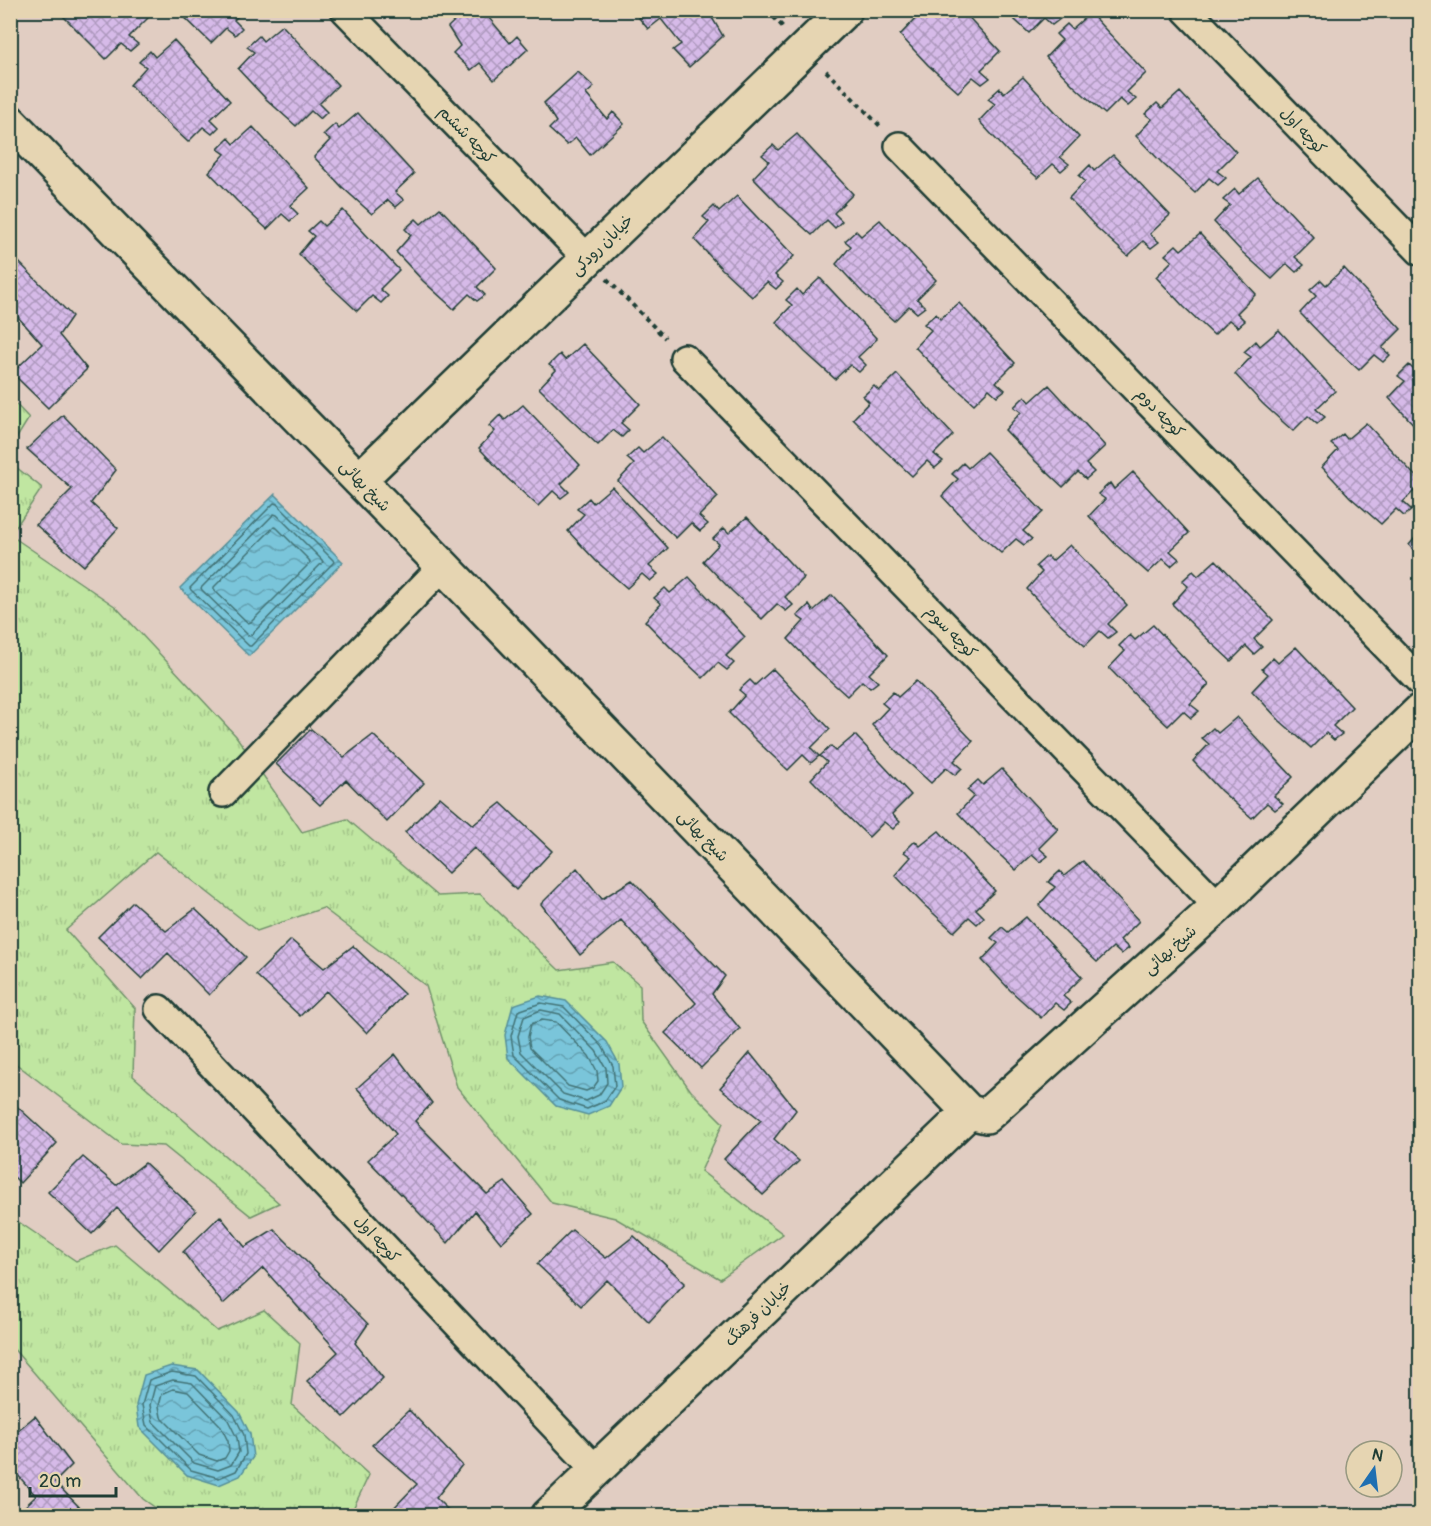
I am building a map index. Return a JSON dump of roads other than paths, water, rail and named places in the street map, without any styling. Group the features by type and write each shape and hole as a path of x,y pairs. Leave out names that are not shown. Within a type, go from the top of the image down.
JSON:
{"street":[{"name":"کوچه ششم","path":"345,10 588,259"},
{"name":"خیابان رودکی","path":"359,480 846,10"},
{"name":"کوچه اول","path":"1186,10 1420,251"},
{"name":"شیخ بهائی","path":"10,122 443,566 969,1112 986,1116 1218,906 1420,711"},
{"name":"کوچه دوم","path":"899,146 1420,681"},
{"name":"کوچه سوم","path":"684,358 1218,906"},
{"path":"223,793 443,566"},
{"name":"کوچه اول","path":"159,1009 595,1469"},
{"name":"خیابان فرهنگ","path":"548,1515 969,1112"}],"water":[{"path":"275,494 343,562 249,656 180,588"},
{"path":"540,996 566,1001 607,1042 619,1064 621,1087 609,1106 588,1115 556,1106 508,1058 505,1035 513,1005"},
{"path":"171,1366 198,1370 239,1412 250,1434 253,1457 240,1476 219,1485 187,1475 139,1427 136,1405 144,1375"}]}
